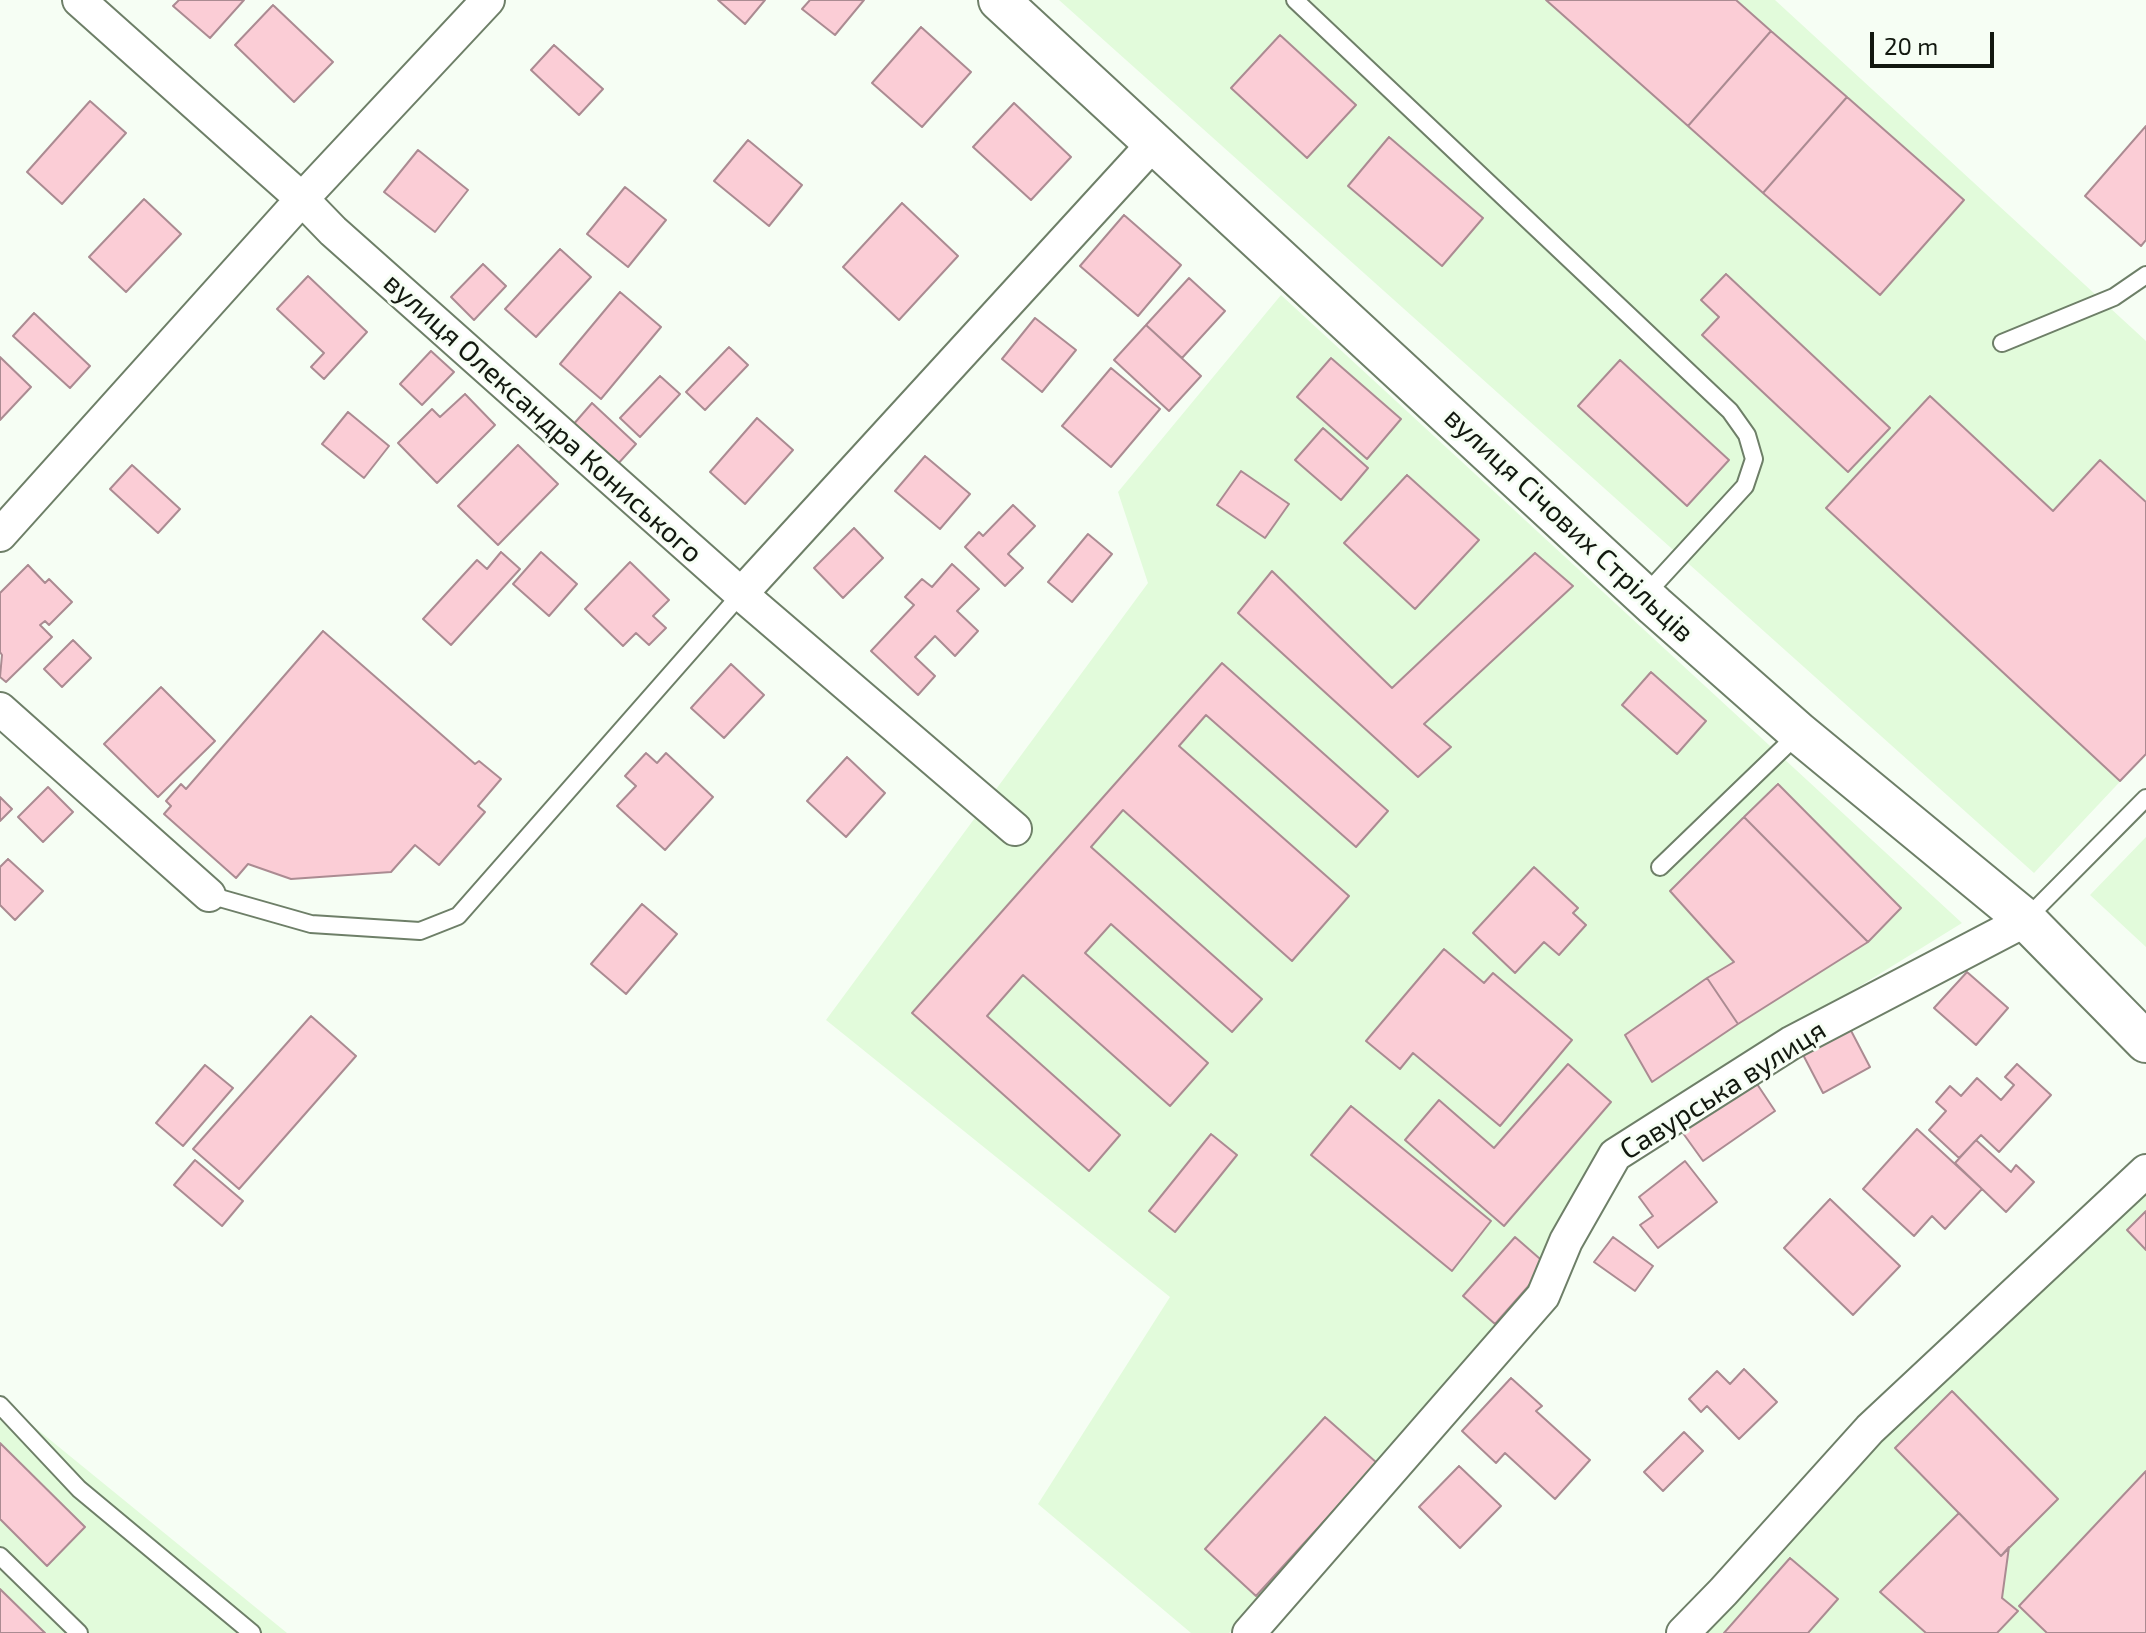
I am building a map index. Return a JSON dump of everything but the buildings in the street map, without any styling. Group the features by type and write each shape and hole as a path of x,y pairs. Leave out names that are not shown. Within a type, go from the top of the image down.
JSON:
{"street":[{"name":"вулиця Олександра Кониського","path":"79,0 741,594 1015,829"},
{"path":"0,535 302,199 488,0"},
{"name":"вулиця Січових Стрільців","path":"999,0 1799,733 2026,920 2146,1042"},
{"path":"741,594 1153,144"},
{"path":"0,709 209,895"},
{"name":"Савурська вулиця","path":"1249,1633 1543,1296 1566,1241 1615,1155 1791,1043 2026,920"},
{"path":"1683,1633 1870,1429 2146,1171"}],"lane":[{"path":"1295,0 1730,411 1747,435 1754,459 1745,486 1645,595"},
{"path":"2002,343 2114,297 2146,275"},
{"path":"209,895 311,924 420,931 458,916 741,594"},
{"path":"1660,867 1799,733"},
{"path":"2026,920 2146,798"},
{"path":"0,1405 79,1489 252,1633"},
{"path":"0,1556 79,1633"}],"shaded area":[{"path":"1059,0 1775,0 2146,341 2146,754 2034,873"},
{"path":"1281,295 1962,923 1601,1146 1533,1292 1229,1633 1191,1633 1038,1504 1170,1297 826,1020 1148,583 1118,492"},
{"path":"2146,837 2146,947 2090,895"},
{"path":"2146,1195 2146,1633 1682,1633 1777,1528"},
{"path":"0,1399 287,1633 0,1633"}]}
